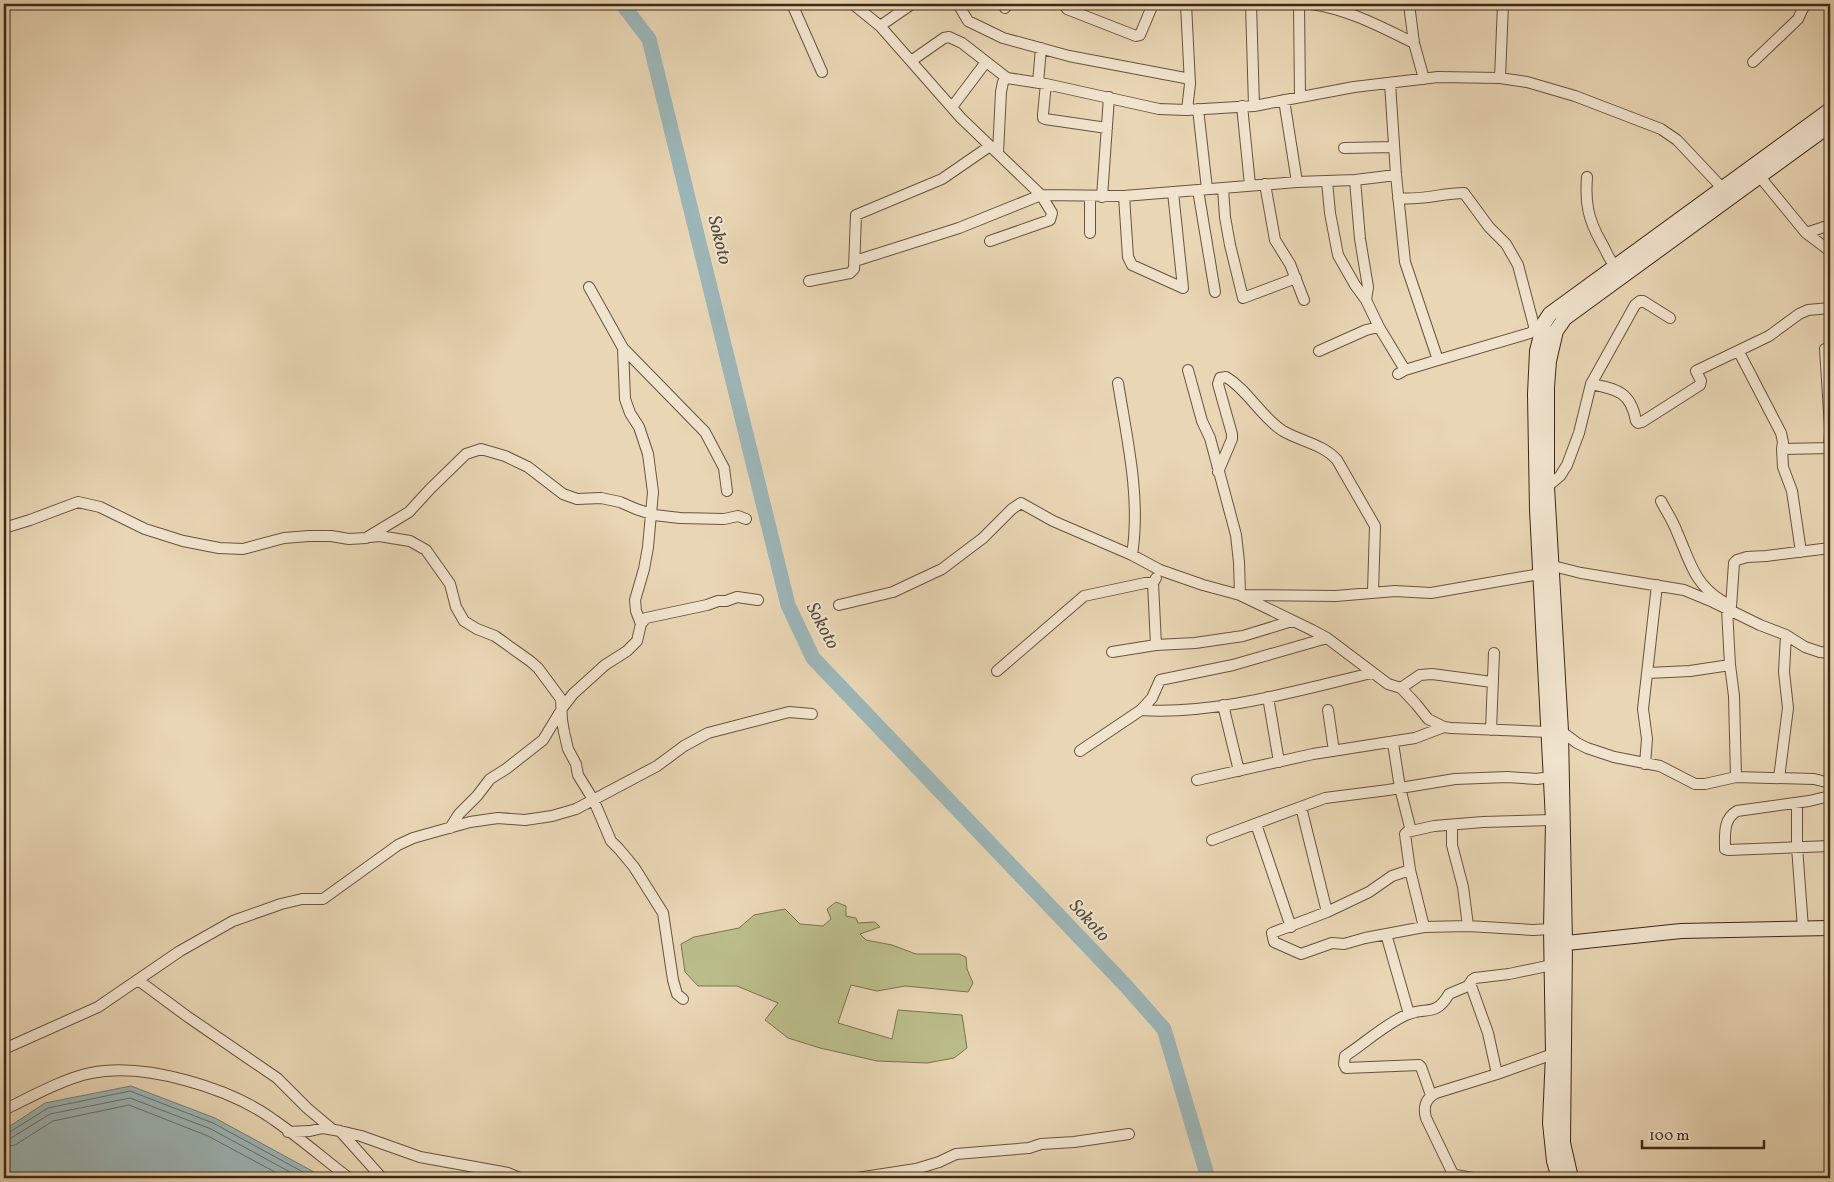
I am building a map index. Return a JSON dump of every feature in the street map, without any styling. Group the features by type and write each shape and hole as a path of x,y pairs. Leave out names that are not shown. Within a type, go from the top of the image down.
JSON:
{"street":[{"path":"792,4 822,72"},
{"path":"853,4 880,26 952,107 1041,195 1052,213 1050,220 990,241"},
{"path":"880,26 912,4"},
{"path":"958,4 968,21 1004,38 1069,56 1189,80"},
{"path":"1064,4 1067,9 1136,36 1140,35 1153,4"},
{"path":"1186,4 1190,84 1187,110"},
{"path":"1251,4 1254,106"},
{"path":"1299,4 1300,97"},
{"path":"1311,4 1326,6 1358,16 1414,43"},
{"path":"1409,4 1414,43 1424,79"},
{"path":"1500,78 1503,4"},
{"path":"1753,62 1798,19 1805,4"},
{"path":"911,61 946,37 962,43 1007,78 1042,83 1159,109 1187,110 1254,106 1300,97 1438,77 1500,78 1527,82 1575,96 1661,129 1677,140 1727,194"},
{"path":"1041,48 1043,118 1107,128"},
{"path":"952,107 986,62"},
{"path":"994,149 1001,92 1003,82 1007,78"},
{"path":"1390,83 1396,175 1405,262 1438,360"},
{"path":"1102,197 1109,97"},
{"path":"1284,100 1297,182"},
{"path":"1242,106 1250,185"},
{"path":"1198,109 1203,190 1215,292"},
{"path":"1543,510 1547,487 1547,387 1552,344 1560,323 1756,172 1830,110"},
{"path":"1756,172 1830,125"},
{"path":"1344,148 1394,148"},
{"path":"809,281 850,272 854,269 856,215 942,178 994,149"},
{"path":"1756,172 1806,233 1830,250"},
{"path":"855,261 959,228 1041,195 1124,196 1250,185 1355,180 1396,175"},
{"path":"1587,177 1586,197 1595,232 1602,242 1608,258 1615,266"},
{"path":"1355,180 1359,229 1368,287 1366,300"},
{"path":"1327,181 1330,213 1338,255 1366,300 1402,372 1530,333 1534,330 1518,265 1506,244 1489,227 1464,193 1445,193 1428,198 1398,198"},
{"path":"1265,184 1275,240 1296,278 1304,300"},
{"path":"1223,188 1225,217 1230,245 1243,298 1296,278"},
{"path":"1124,196 1128,257 1130,262 1132,265 1183,288 1173,192"},
{"path":"1571,1178 1565,1158 1563,1129 1552,566 1544,526 1535,394 1537,351 1540,334 1550,314 1615,266 1727,194"},
{"path":"1090,197 1090,233"},
{"path":"1806,233 1830,225"},
{"path":"588,287 623,348 705,432 724,468 727,491"},
{"path":"1547,487 1560,476 1574,449 1590,384 1635,306 1640,301 1643,301 1670,318"},
{"path":"1590,384 1608,388 1627,396 1634,407 1636,421 1638,423 1642,422 1700,385 1701,381 1696,371 1769,336 1799,314 1808,310 1830,308"},
{"path":"1319,351 1366,330 1380,327"},
{"path":"623,348 625,399 630,413 639,427 648,454 653,492 647,554 635,600 636,611 641,624"},
{"path":"1825,350 1830,427"},
{"path":"1736,352 1740,354 1778,427 1783,442 1783,467 1794,501 1800,552"},
{"path":"1188,370 1202,421 1210,438 1236,535 1240,595"},
{"path":"1218,472 1232,439 1218,384 1220,378 1226,377 1282,430 1324,449 1337,460 1375,526 1373,592"},
{"path":"1118,383 1134,495 1134,543 1132,554"},
{"path":"1782,449 1830,448 1830,434"},
{"path":"366,538 409,512 466,454 481,449 505,456 528,467 563,494 577,499 601,498 620,502 650,514 680,518 724,519 738,516 746,519"},
{"path":"1661,501 1676,529 1694,573 1703,586 1729,608"},
{"path":"4,528 78,502 100,507 145,529 183,541 219,548 243,549 284,538 309,536 331,536 349,539 379,536 410,541 426,550 450,584 456,607 464,621 494,636 530,661 538,668 562,699 562,720 568,749 576,764 578,775 594,801 611,841 634,867 662,913 673,980 677,994 683,999"},
{"path":"839,605 893,592 942,569 983,538 1012,509 1021,503 1053,521 1132,554 1160,570 1240,595 1327,638 1388,684 1401,688 1428,720 1444,727 1555,731 1577,743 1614,758 1660,766 1695,784 1705,784 1736,777 1814,779 1830,783"},
{"path":"1544,526 1540,574 1555,731 1550,776 1553,820 1551,929 1559,944 1552,965 1550,1123 1554,1161 1559,1178"},
{"path":"1736,777 1729,608 1734,563 1747,557 1830,548"},
{"path":"1552,566 1684,590 1729,608 1760,625 1786,635 1805,647 1830,653"},
{"path":"1156,645 1153,583 1160,570"},
{"path":"1240,595 1336,596 1373,592 1439,592 1540,574"},
{"path":"997,671 1084,596 1153,583"},
{"path":"1645,764 1647,739 1643,709 1657,585"},
{"path":"450,828 459,814 477,796 490,778 543,740 573,694 605,665 626,652 637,641 641,624 646,618 737,597 758,600"},
{"path":"1112,652 1156,645 1195,643 1243,636 1292,621"},
{"path":"1779,778 1788,708 1784,672 1786,635"},
{"path":"1080,751 1141,710 1152,698 1160,680 1233,665 1327,638"},
{"path":"1491,730 1494,653"},
{"path":"1648,673 1690,671 1730,665"},
{"path":"1141,710 1180,711 1223,705 1268,697 1372,673"},
{"path":"1401,688 1420,676 1432,674 1492,682"},
{"path":"1268,697 1279,762"},
{"path":"1223,705 1239,771"},
{"path":"1328,710 1334,751"},
{"path":"4,1048 98,1007 180,951 233,921 281,904 302,899 323,899 398,844 470,822 498,818 525,820 552,816 576,809 657,766 684,746 708,733 789,712 812,714"},
{"path":"1197,780 1334,751 1393,743 1415,738 1444,727"},
{"path":"1393,743 1400,788 1411,831"},
{"path":"1212,840 1326,798 1455,779 1493,777 1537,779 1550,776"},
{"path":"1830,796 1798,803 1737,811 1728,818 1725,831 1726,850 1830,846"},
{"path":"1798,803 1797,847 1803,928"},
{"path":"1301,807 1327,912"},
{"path":"1424,927 1410,870 1406,834 1411,831 1452,825 1553,820"},
{"path":"1256,824 1290,927"},
{"path":"1452,825 1452,845 1463,887 1468,926"},
{"path":"1410,870 1392,876 1369,892 1327,912 1272,933 1274,942 1299,954 1322,945 1332,943 1344,944 1365,938 1424,927 1468,926 1533,930 1551,929"},
{"path":"1559,944 1681,931 1830,928"},
{"path":"1386,934 1409,1014"},
{"path":"1431,1095 1419,1065 1346,1068 1344,1064 1345,1056 1398,1019 1409,1014 1438,1008 1446,1001 1448,994 1468,986 1475,978 1509,974 1552,965"},
{"path":"138,980 277,1078 307,1108 336,1130 382,1178"},
{"path":"1470,983 1488,1033 1496,1074"},
{"path":"1473,1178 1455,1175 1452,1172 1426,1118 1424,1109 1426,1102 1431,1095 1552,1054"},
{"path":"4,1110 60,1084 90,1073 129,1070 162,1075 204,1086 241,1100 274,1120 349,1178"},
{"path":"288,1132 310,1131 323,1128 336,1130 361,1136 420,1157 508,1173 520,1178"},
{"path":"857,1178 905,1174 956,1154 1029,1148 1041,1144 1074,1142 1130,1134"}],"green space":[{"path":"836,902 846,906 846,916 856,918 858,923 875,922 880,927 860,934 866,940 892,945 916,954 959,954 966,957 967,969 973,983 968,992 905,986 877,991 851,985 838,1023 892,1039 898,1010 962,1015 967,1048 954,1058 927,1063 877,1061 820,1048 788,1038 765,1020 778,1003 737,986 698,986 685,972 681,944 694,937 739,928 754,915 785,909 800,924 823,926 831,919 827,909"}],"water":[{"path":"131,1086 215,1118 325,1178 4,1178 4,1130 45,1103"}],"waterway":[{"name":"Sokoto","path":"622,4 649,39 788,605 813,658 1126,986 1164,1029 1208,1178"}]}
